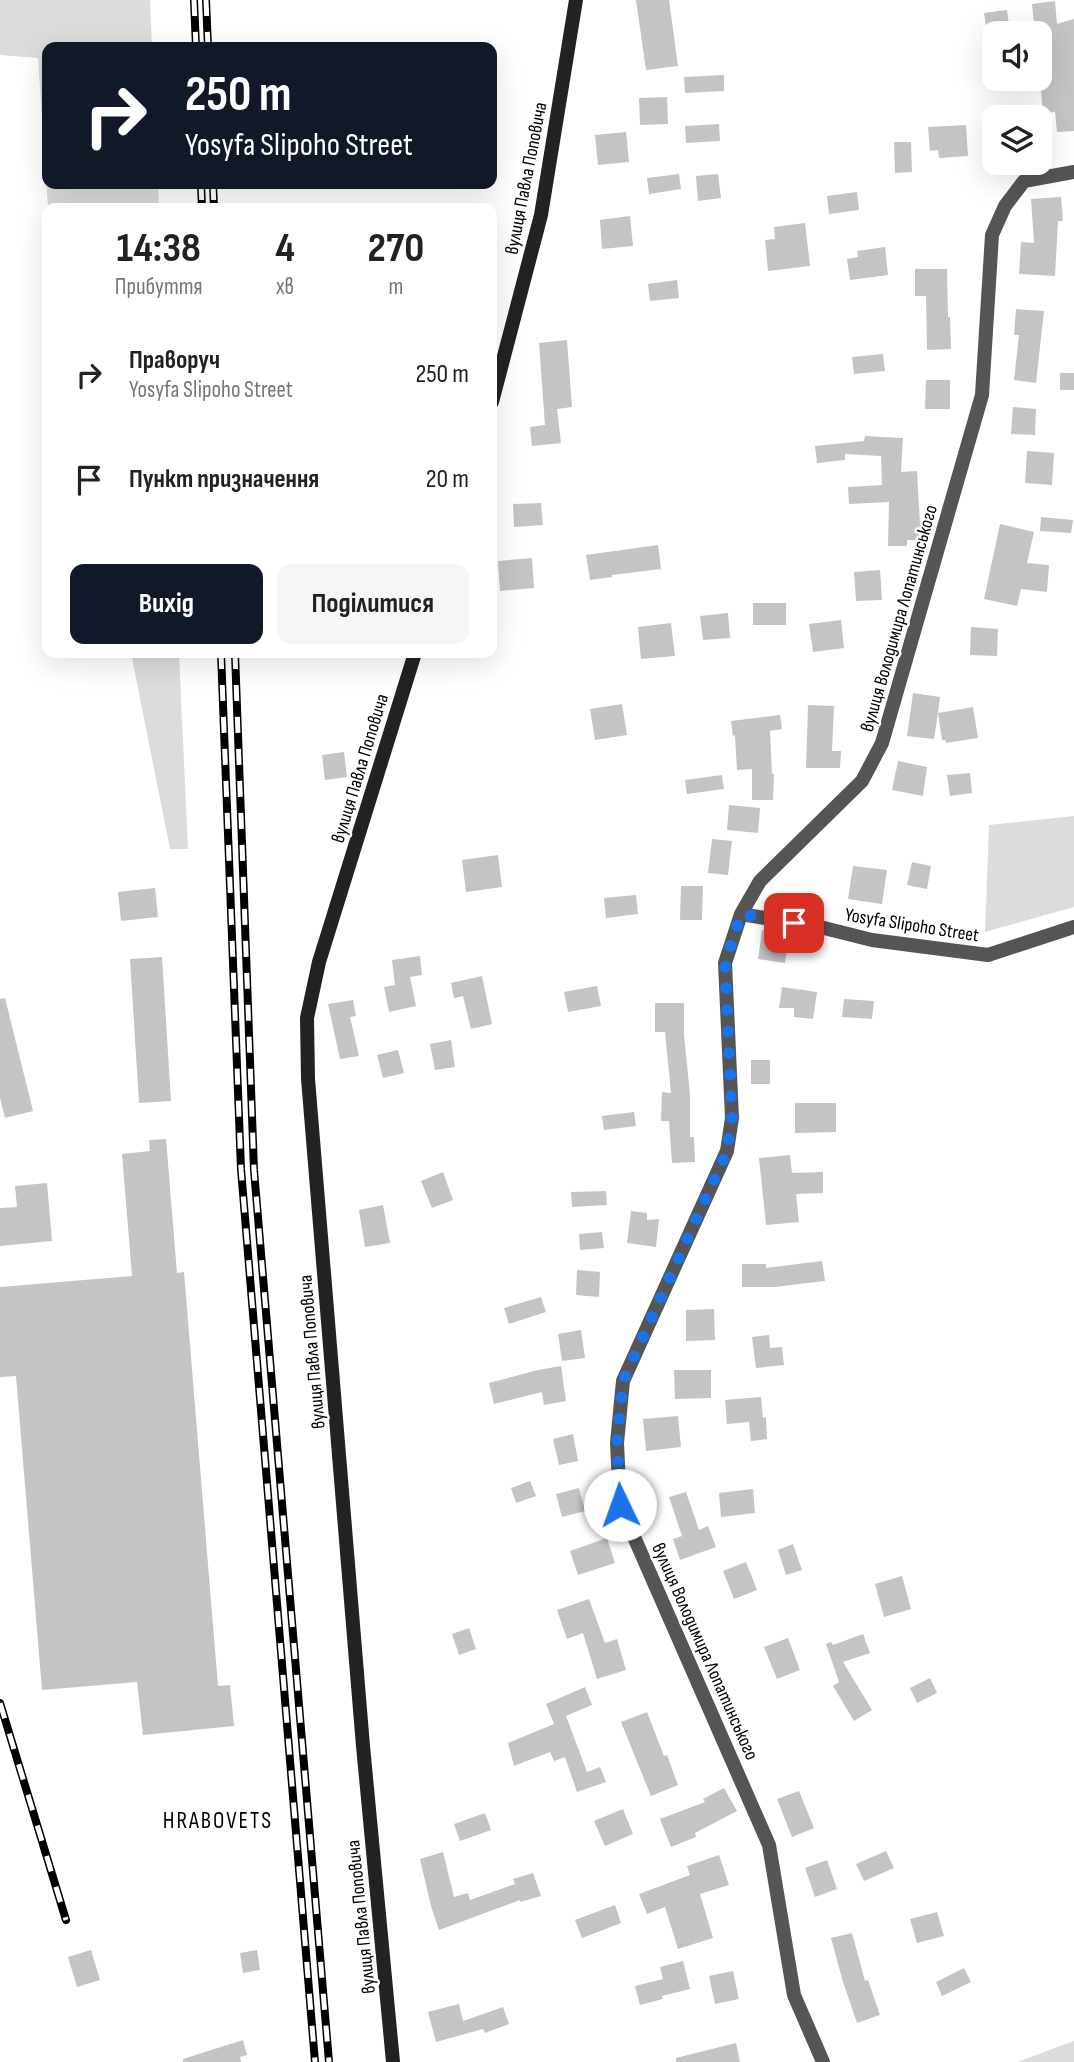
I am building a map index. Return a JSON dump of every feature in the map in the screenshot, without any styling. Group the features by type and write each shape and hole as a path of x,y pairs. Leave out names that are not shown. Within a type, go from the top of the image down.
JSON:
{"street":[{"name":"вулиця Павла Поповича","path":"497,383 541,215 576,0"},
{"name":"вулиця Володимира Лопатинського","path":"823,2062 794,1995 769,1845 620,1505 617,1443 623,1381 727,1151 732,1118 725,963 741,914 760,881 862,781 882,743 982,395 992,235 1004,206 1024,181 1074,172"},
{"name":"вулиця Павла Поповича","path":"394,2062 363,1746 308,1079 307,1018 318,962 413,658"},
{"name":"Yosyfa Slipoho Street","path":"741,914 820,927 872,940 988,955 1074,927"}],"shaded area":[{"path":"0,0 150,0 152,42 42,42 42,118 38,58 0,55"},
{"path":"47,189 158,189 159,203 48,203"},
{"path":"132,658 179,658 188,849 170,849"},
{"path":"1074,816 1074,907 985,932 989,825"},
{"path":"1074,2041 1074,2062 1017,2062"}],"building":[{"path":"636,0 669,0 678,66 646,70"},
{"path":"1055,1 1057,24 1074,19 1074,131 1057,132 1052,105 1042,105 1041,91 1052,91 1052,21 1034,21 1032,4"},
{"path":"1007,10 1008,21 985,21 984,13"},
{"path":"724,75 724,91 685,93 684,77"},
{"path":"667,97 668,124 640,125 639,98"},
{"path":"719,124 720,141 686,143 685,126"},
{"path":"966,125 968,156 939,158 938,150 930,151 928,127"},
{"path":"626,132 629,162 598,165 595,135"},
{"path":"894,142 911,142 912,172 895,173"},
{"path":"679,174 681,189 649,194 647,178"},
{"path":"718,174 721,198 698,201 696,176"},
{"path":"857,192 859,210 829,214 827,196"},
{"path":"1061,197 1063,221 1058,221 1055,276 1019,274 1021,242 1034,243 1031,199"},
{"path":"630,216 633,246 602,249 600,220"},
{"path":"805,223 810,266 768,271 765,240 775,239 774,227"},
{"path":"885,247 888,275 850,280 847,259 858,257 857,251"},
{"path":"915,269 947,269 951,349 927,350 926,296 915,296"},
{"path":"677,280 679,298 650,301 648,284"},
{"path":"1016,309 1044,311 1036,383 1014,380 1019,335 1014,335"},
{"path":"567,340 572,407 557,409 561,443 532,446 530,427 545,425 539,343"},
{"path":"883,354 885,371 854,374 852,357"},
{"path":"1060,373 1074,373 1074,390 1060,390"},
{"path":"926,380 950,380 950,409 925,409"},
{"path":"1013,407 1036,409 1035,435 1011,434"},
{"path":"865,436 903,438 901,472 917,471 920,524 925,524 924,540 907,540 907,546 888,546 889,502 849,504 848,487 882,485 881,456 845,454 845,460 817,463 815,446 864,441"},
{"path":"1027,451 1054,453 1052,485 1025,483"},
{"path":"541,503 543,525 514,527 513,504"},
{"path":"1041,517 1073,520 1071,533 1040,531"},
{"path":"1000,524 1034,532 1027,563 1049,565 1047,592 1021,589 1017,606 984,599"},
{"path":"658,545 661,569 590,580 586,555"},
{"path":"532,558 534,588 500,591 498,561"},
{"path":"880,570 882,600 856,601 854,572"},
{"path":"753,603 786,603 786,625 753,625"},
{"path":"728,613 730,638 703,640 700,616"},
{"path":"841,620 844,648 813,652 809,624"},
{"path":"671,623 675,656 641,659 638,627"},
{"path":"971,627 998,629 997,656 970,655"},
{"path":"913,693 940,697 934,739 907,736"},
{"path":"622,704 627,735 595,740 590,709"},
{"path":"808,705 834,706 832,751 841,751 840,768 806,768"},
{"path":"973,707 978,738 946,743 942,740 938,713"},
{"path":"780,715 782,729 770,731 774,774 773,800 752,800 752,769 737,770 735,735 733,736 731,721"},
{"path":"344,752 347,777 325,780 322,755"},
{"path":"898,761 927,767 923,796 892,790"},
{"path":"970,773 972,793 950,796 947,775"},
{"path":"722,775 724,789 687,794 685,780"},
{"path":"729,805 760,808 758,833 727,830"},
{"path":"712,839 732,841 728,875 708,873"},
{"path":"498,855 502,887 466,892 462,860"},
{"path":"912,862 931,866 927,889 907,885"},
{"path":"853,866 887,870 882,904 848,899"},
{"path":"681,886 703,886 702,920 680,920"},
{"path":"155,888 158,917 121,921 118,892"},
{"path":"636,895 638,914 606,918 604,898"},
{"path":"762,930 789,934 785,963 758,959"},
{"path":"420,956 422,975 410,977 416,1006 389,1012 384,987 395,985 392,960"},
{"path":"162,957 171,1101 139,1103 130,959"},
{"path":"482,976 492,1024 471,1029 463,996 454,998 451,983"},
{"path":"597,986 601,1006 568,1012 564,992"},
{"path":"782,987 817,992 813,1019 794,1017 794,1008 779,1008"},
{"path":"5,998 33,1111 5,1118 0,1098 0,999"},
{"path":"844,999 874,1001 872,1019 842,1017"},
{"path":"353,1000 356,1016 350,1017 359,1056 340,1059 328,1004"},
{"path":"655,1003 684,1003 690,1137 694,1137 695,1162 672,1163 669,1121 661,1121 662,1092 671,1093 665,1032 655,1032"},
{"path":"451,1040 455,1067 435,1070 430,1044"},
{"path":"398,1050 404,1073 383,1078 377,1055"},
{"path":"751,1060 770,1060 770,1084 751,1084"},
{"path":"795,1103 836,1103 836,1132 795,1133"},
{"path":"634,1112 636,1126 604,1130 602,1116"},
{"path":"166,1139 177,1273 184,1272 218,1686 230,1685 234,1726 143,1735 137,1682 42,1690 16,1376 0,1377 0,1287 132,1276 122,1154 150,1151 149,1140"},
{"path":"790,1155 792,1173 823,1172 823,1193 796,1194 799,1222 766,1225 759,1158"},
{"path":"443,1172 453,1200 432,1208 421,1181"},
{"path":"47,1183 52,1241 0,1246 0,1208 17,1207 15,1186"},
{"path":"606,1191 607,1205 572,1207 571,1192"},
{"path":"383,1205 390,1243 365,1247 359,1210"},
{"path":"631,1211 647,1213 647,1220 659,1219 656,1247 627,1243"},
{"path":"602,1232 604,1248 580,1250 579,1234"},
{"path":"822,1261 825,1281 774,1287 742,1287 742,1264 766,1264 766,1268"},
{"path":"577,1270 600,1272 599,1297 576,1295"},
{"path":"541,1297 546,1312 509,1324 504,1308"},
{"path":"714,1309 715,1340 686,1341 686,1310"},
{"path":"581,1330 585,1358 562,1361 558,1334"},
{"path":"769,1335 770,1348 782,1347 784,1365 756,1368 752,1337"},
{"path":"561,1366 566,1401 544,1405 542,1392 494,1404 489,1383"},
{"path":"674,1370 711,1370 711,1398 675,1399"},
{"path":"761,1397 763,1418 766,1417 767,1439 751,1441 749,1422 727,1424 725,1400"},
{"path":"678,1416 681,1447 646,1451 643,1419"},
{"path":"573,1434 578,1461 559,1465 553,1439"},
{"path":"530,1481 536,1496 516,1503 511,1488"},
{"path":"579,1488 585,1511 562,1517 556,1494"},
{"path":"753,1489 755,1513 721,1517 719,1493"},
{"path":"686,1492 699,1530 708,1526 716,1547 680,1560 673,1539 682,1536 669,1497"},
{"path":"607,1538 615,1563 578,1575 570,1551"},
{"path":"793,1544 802,1570 786,1575 778,1550"},
{"path":"746,1562 757,1590 734,1599 723,1571"},
{"path":"902,1576 911,1609 884,1617 875,1584"},
{"path":"589,1599 605,1643 617,1639 626,1670 597,1679 583,1633 567,1639 557,1610"},
{"path":"469,1628 476,1649 459,1655 452,1634"},
{"path":"863,1634 870,1653 843,1662 872,1710 854,1721 833,1686 839,1682 826,1644 831,1642 833,1645"},
{"path":"788,1638 800,1670 777,1679 764,1647"},
{"path":"930,1678 937,1693 917,1703 910,1688"},
{"path":"585,1687 592,1705 566,1716 587,1772 600,1767 606,1782 577,1792 565,1757 554,1761 550,1752 514,1766 508,1743 554,1724 546,1704"},
{"path":"647,1712 678,1785 651,1796 621,1722"},
{"path":"724,1788 737,1811 695,1833 696,1837 671,1847 660,1819 705,1802 703,1799"},
{"path":"799,1791 814,1828 792,1837 777,1799"},
{"path":"623,1809 633,1834 605,1846 594,1821"},
{"path":"485,1813 491,1830 460,1841 454,1824"},
{"path":"886,1851 894,1868 864,1881 856,1864"},
{"path":"443,1852 454,1897 468,1893 470,1900 515,1884 513,1879 533,1873 541,1896 520,1900 439,1930 420,1859"},
{"path":"719,1855 729,1885 700,1894 713,1938 678,1949 665,1907 647,1914 639,1894 690,1875 687,1866"},
{"path":"827,1860 837,1889 815,1897 805,1868"},
{"path":"615,1905 621,1923 582,1938 575,1920"},
{"path":"937,1912 944,1936 917,1943 910,1919"},
{"path":"852,1933 865,1981 868,1980 880,2015 857,2023 831,1938"},
{"path":"91,1950 100,1980 77,1987 68,1957"},
{"path":"257,1950 260,1970 243,1973 240,1953"},
{"path":"683,1961 690,1989 640,2005 635,1986 663,1979 660,1967"},
{"path":"964,1968 971,1982 942,1996 936,1982"},
{"path":"733,1971 739,1999 715,2004 709,1976"},
{"path":"459,2004 463,2021 503,2007 509,2024 485,2033 483,2029 436,2042 428,2012"},
{"path":"243,2040 247,2055 240,2057 241,2062 183,2062 183,2059"},
{"path":"736,2043 740,2062 676,2062 676,2058"}],"railway":[{"path":"194,0 196,42"},
{"path":"206,0 208,42"},
{"path":"201,189 202,203"},
{"path":"213,189 214,203"},
{"path":"221,658 241,1169 315,2062"},
{"path":"235,658 254,1170 329,2062"},
{"path":"0,1703 66,1920"}],"district":[{"name":"HRABOVETS","path":"218,1820"}],"route":[{"path":"620,1505 617,1443 623,1381 727,1151 732,1118 725,963 741,914 794,923"}]}
